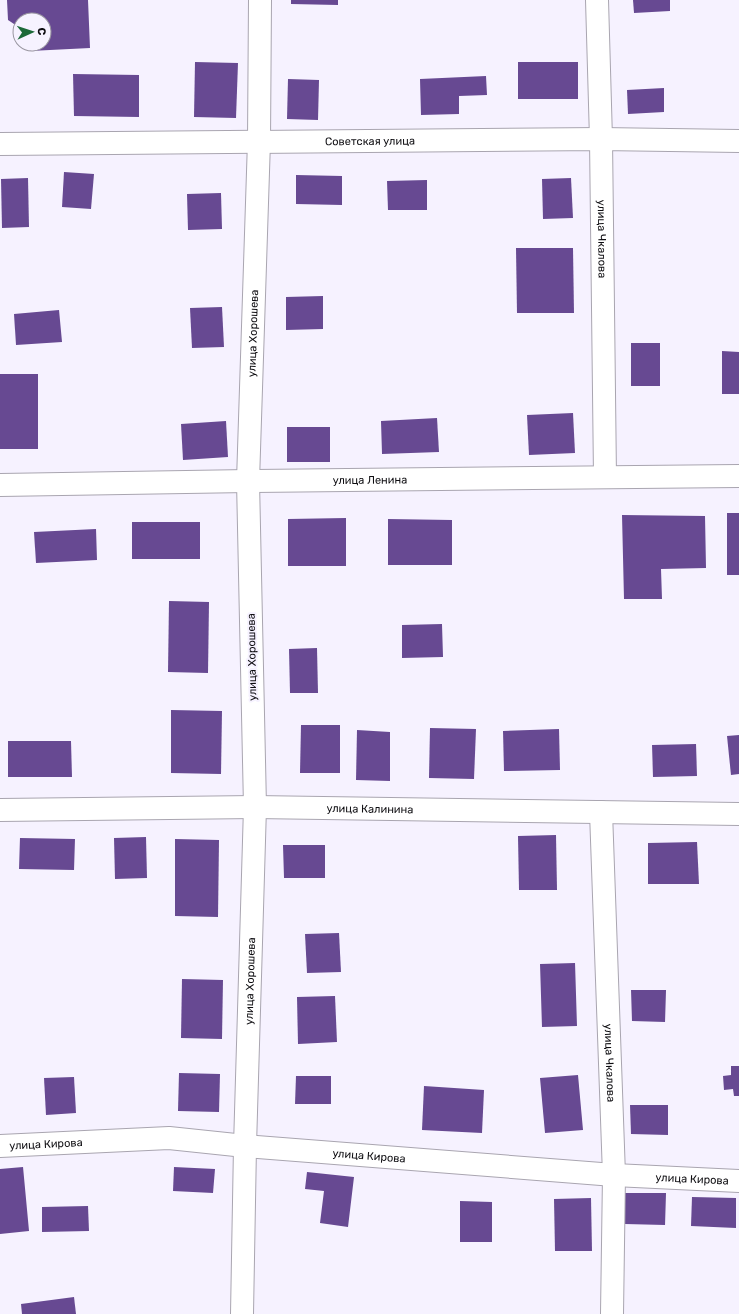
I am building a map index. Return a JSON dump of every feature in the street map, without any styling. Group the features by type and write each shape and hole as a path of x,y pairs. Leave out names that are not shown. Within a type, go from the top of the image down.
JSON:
{"street":[{"name":"улица Хорошева","path":"242,1314 245,1146 255,807 248,480 259,142 260,0"},
{"name":"улица Чкалова","path":"597,0 601,139 605,477"},
{"name":"Советская улица","path":"0,144 601,139 739,141"},
{"name":"улица Ленина","path":"0,485 248,480 739,476"},
{"name":"улица Калинина","path":"0,810 255,807 739,814"},
{"name":"улица Чкалова","path":"601,812 614,1175 612,1314"},
{"name":"улица Кирова","path":"0,1146 169,1138 245,1146 614,1175 739,1180"}],"building":[{"path":"7,0 88,0 90,48 52,50 52,12 12,12 12,23 8,20"},
{"path":"291,0 338,0 338,5 291,4"},
{"path":"633,0 670,0 670,11 634,13"},
{"path":"195,62 238,63 236,118 194,117"},
{"path":"518,62 578,62 578,99 518,99"},
{"path":"73,74 139,75 139,117 74,116"},
{"path":"486,76 487,95 459,96 459,114 421,115 420,79"},
{"path":"288,79 319,80 318,120 287,119"},
{"path":"664,88 664,112 628,114 627,90"},
{"path":"64,172 94,174 91,209 62,207"},
{"path":"296,175 342,176 342,205 296,204"},
{"path":"28,178 29,227 2,228 1,179"},
{"path":"571,178 573,218 543,219 542,179"},
{"path":"427,180 427,210 388,210 387,181"},
{"path":"221,193 222,229 188,230 187,194"},
{"path":"516,248 573,248 574,313 517,313"},
{"path":"323,296 323,329 286,330 286,297"},
{"path":"222,307 224,347 192,348 190,308"},
{"path":"59,310 62,342 16,345 14,314"},
{"path":"631,343 660,343 660,386 631,386"},
{"path":"722,351 739,352 739,394 722,394"},
{"path":"0,374 38,374 38,449 0,449"},
{"path":"573,413 575,453 529,455 527,415"},
{"path":"437,418 439,452 382,454 381,421"},
{"path":"226,421 228,457 183,460 181,424"},
{"path":"287,427 330,427 330,462 287,462"},
{"path":"727,513 739,513 739,575 727,575"},
{"path":"622,515 705,516 706,568 661,569 662,599 624,599"},
{"path":"346,518 346,566 288,566 288,519"},
{"path":"388,519 452,520 452,565 388,565"},
{"path":"132,522 200,522 200,559 132,559"},
{"path":"96,529 97,560 36,563 34,532"},
{"path":"169,601 209,602 208,673 168,672"},
{"path":"442,624 443,657 402,658 402,625"},
{"path":"317,648 318,693 290,693 289,649"},
{"path":"171,710 222,711 221,774 171,773"},
{"path":"301,725 340,725 340,773 300,773"},
{"path":"430,728 476,729 474,779 429,778"},
{"path":"559,729 560,770 504,771 503,731"},
{"path":"357,730 390,732 390,781 356,780"},
{"path":"739,735 739,774 731,775 727,736"},
{"path":"8,741 71,741 72,777 8,777"},
{"path":"696,744 697,776 653,777 652,745"},
{"path":"556,835 557,890 519,890 518,836"},
{"path":"146,837 147,878 115,879 114,838"},
{"path":"20,838 75,839 74,870 19,869"},
{"path":"175,839 219,840 218,917 175,916"},
{"path":"697,842 699,884 648,884 648,843"},
{"path":"283,845 325,845 325,878 284,878"},
{"path":"339,933 341,972 307,973 305,934"},
{"path":"575,963 577,1026 542,1027 540,964"},
{"path":"182,979 223,980 222,1039 181,1038"},
{"path":"631,990 666,990 665,1022 632,1021"},
{"path":"335,996 337,1042 298,1044 297,997"},
{"path":"731,1066 739,1066 739,1096 734,1096 733,1089 724,1090 723,1076 731,1075"},
{"path":"179,1073 220,1074 219,1112 178,1111"},
{"path":"578,1075 583,1130 545,1133 540,1078"},
{"path":"296,1076 331,1076 331,1104 295,1104"},
{"path":"74,1077 76,1113 46,1115 44,1078"},
{"path":"424,1086 484,1090 482,1133 422,1130"},
{"path":"630,1105 668,1105 668,1135 631,1134"},
{"path":"23,1167 29,1231 0,1234 0,1169"},
{"path":"174,1167 215,1169 213,1193 173,1191"},
{"path":"307,1172 354,1177 348,1227 320,1223 324,1191 305,1189"},
{"path":"625,1193 666,1193 665,1225 625,1224"},
{"path":"692,1197 736,1198 736,1228 691,1226"},
{"path":"591,1198 592,1251 555,1251 554,1199"},
{"path":"460,1201 492,1202 492,1242 460,1242"},
{"path":"88,1206 89,1231 42,1232 42,1207"},
{"path":"74,1297 76,1314 22,1314 21,1304"}]}
